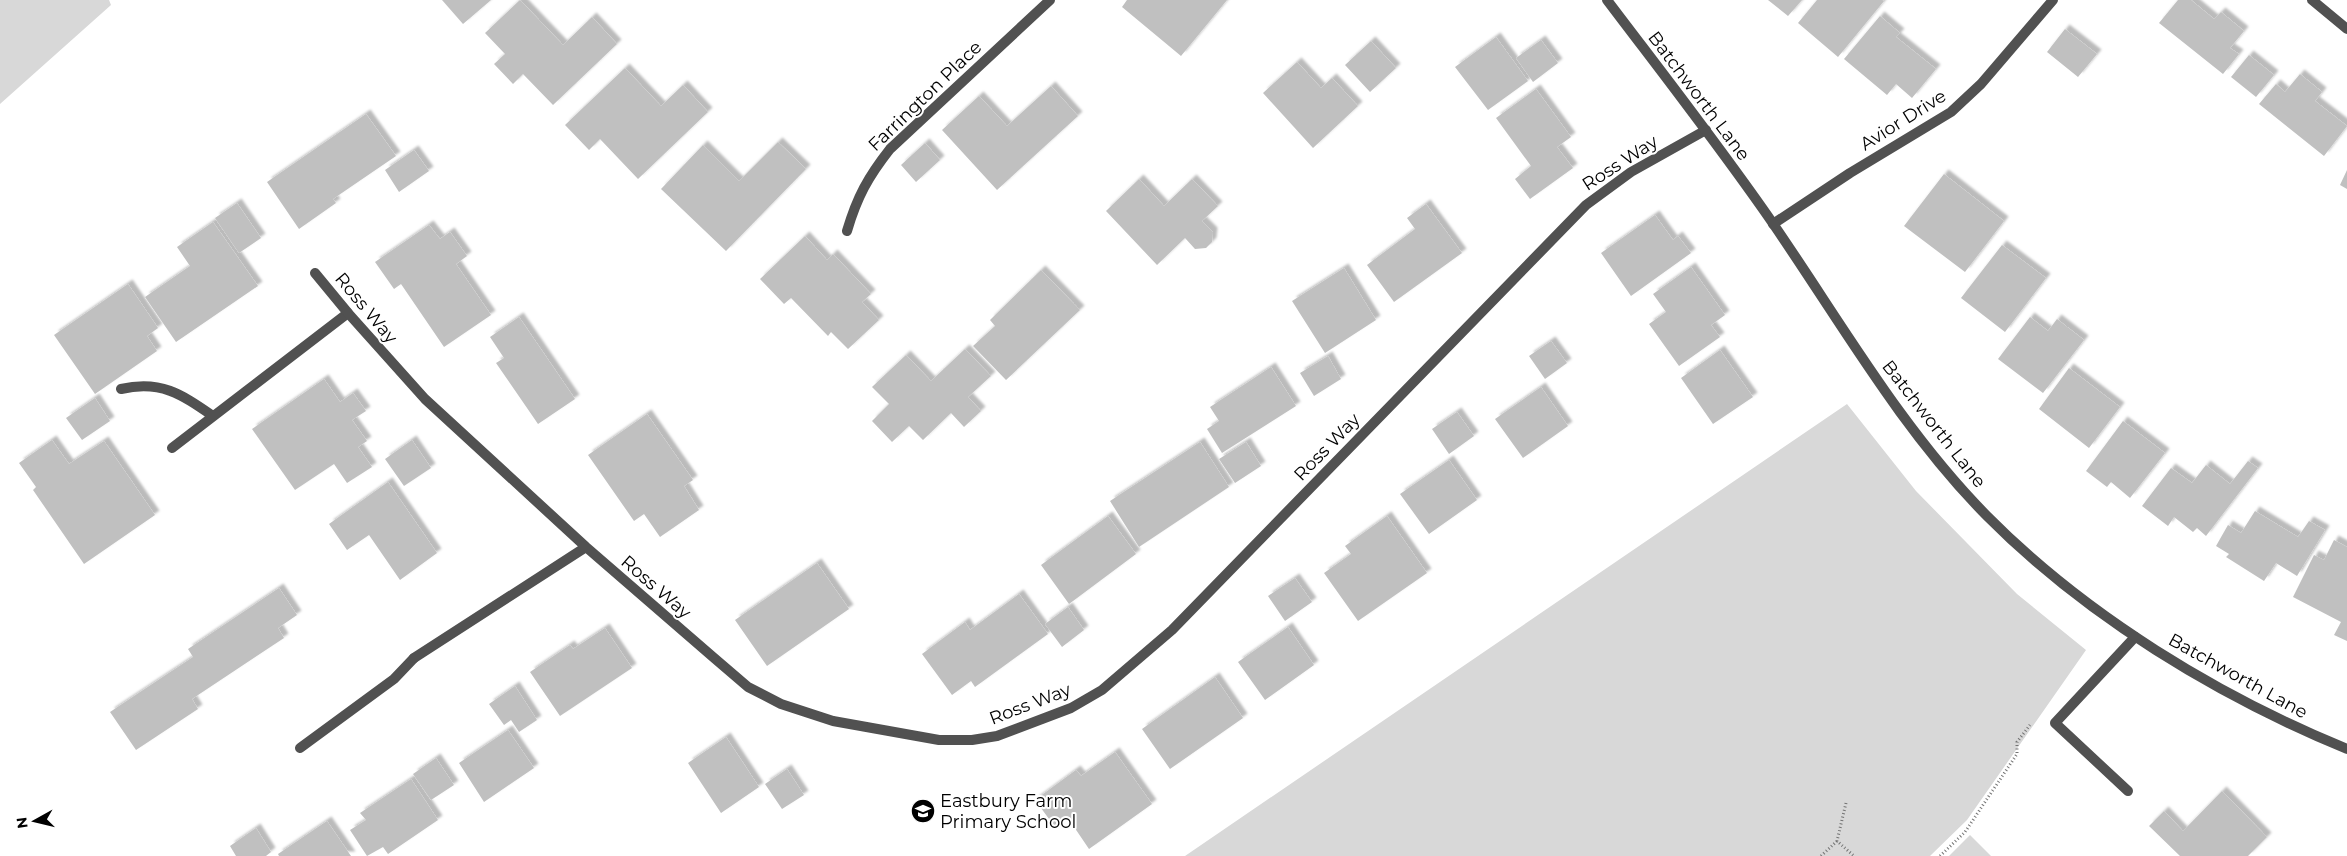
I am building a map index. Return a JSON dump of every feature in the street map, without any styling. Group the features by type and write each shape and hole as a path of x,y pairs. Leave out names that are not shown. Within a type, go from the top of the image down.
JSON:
{"street":[{"name":"Farrington Place","path":"847,231 856,201 868,176 890,149 1050,0"},
{"name":"Batchworth Lane","path":"1607,0 1706,130 1773,224 1876,380 1936,459 1988,516 2044,566 2135,637 2227,692 2299,730 2347,750"},
{"name":"Avior Drive","path":"1773,224 1857,168 1951,112 1981,84 2053,0"},
{"path":"2312,0 2347,29"},
{"name":"Ross Way","path":"315,273 348,313 425,398 586,547 748,687 781,704 833,721 939,740 972,740 996,736 1040,720 1071,708 1102,690 1172,630 1586,205 1631,172 1706,130"},
{"path":"172,448 348,313"},
{"path":"122,389 137,385 157,386 183,396 213,416"},
{"path":"300,748 394,680 414,658 586,547"},
{"path":"2128,791 2056,723 2135,637"}],"path":[{"path":"1940,856 1965,832 2017,754 2017,742 2032,722"},
{"path":"1821,856 1837,841 1846,803"},
{"path":"1837,841 1854,856"}],"shaded area":[{"path":"0,0 109,0 111,5 0,104"},
{"path":"1847,404 1916,491 2017,594 2086,650 1967,820 1930,856 1185,856"},
{"path":"1970,835 1991,856 1949,856"}],"building":[{"path":"442,0 491,0 463,24"},
{"path":"520,0 563,45 592,17 617,44 553,105 523,74 513,84 494,64 505,54 485,33"},
{"path":"1127,0 1227,0 1181,56 1122,7"},
{"path":"1768,0 1802,0 1788,16"},
{"path":"1817,0 1884,1 1838,57 1798,23"},
{"path":"2178,0 2191,0 2214,19 2221,12 2244,31 2230,48 2239,54 2223,74 2159,23"},
{"path":"1880,16 1900,33 1896,37 1936,69 1912,98 1896,84 1887,95 1844,59"},
{"path":"2065,29 2097,54 2078,77 2047,52"},
{"path":"1496,37 1528,81 1488,110 1455,67"},
{"path":"1541,40 1558,63 1533,82 1516,58"},
{"path":"1371,41 1396,68 1370,92 1345,65"},
{"path":"2249,55 2274,75 2256,97 2231,77"},
{"path":"1297,62 1321,88 1332,78 1358,106 1313,148 1263,93"},
{"path":"625,68 661,106 683,85 708,112 638,179 600,139 589,150 565,125"},
{"path":"2300,74 2322,92 2315,101 2347,126 2324,156 2259,104 2276,84 2285,92"},
{"path":"1051,86 1078,116 997,190 942,130 979,96 1007,126"},
{"path":"1536,89 1571,137 1557,147 1573,168 1530,199 1515,179 1531,166 1496,118"},
{"path":"366,114 396,156 333,199 336,203 299,229 267,182"},
{"path":"778,142 806,169 726,251 661,189 703,145 739,181"},
{"path":"925,143 940,160 916,182 901,165"},
{"path":"414,150 429,171 399,192 385,170"},
{"path":"2347,170 2347,189 2340,185"},
{"path":"1944,174 2004,221 1965,272 1904,226"},
{"path":"1139,179 1164,206 1192,179 1218,206 1202,221 1213,232 1212,242 1206,248 1195,249 1185,238 1157,265 1106,211"},
{"path":"237,203 261,238 239,253 215,218"},
{"path":"1426,204 1462,253 1394,302 1367,265 1415,229 1407,218"},
{"path":"1655,215 1673,240 1678,236 1691,253 1631,296 1601,253"},
{"path":"213,222 258,286 176,342 145,297 190,266 177,247"},
{"path":"429,225 440,239 450,232 467,256 456,264 491,315 444,347 401,284 394,289 375,262"},
{"path":"805,236 827,260 833,254 871,294 862,302 879,320 848,349 831,332 828,336 791,298 784,304 760,279"},
{"path":"2002,245 2046,278 2005,332 1961,298"},
{"path":"1691,267 1725,315 1711,325 1720,337 1679,366 1649,324 1666,312 1653,294"},
{"path":"1344,268 1376,320 1325,353 1292,301"},
{"path":"1041,270 1080,310 1006,380 973,346 995,326 990,320"},
{"path":"128,284 158,328 147,336 157,351 95,394 54,335"},
{"path":"519,317 575,399 538,424 496,363 504,358 490,337"},
{"path":"2030,317 2048,331 2057,319 2084,340 2043,393 1998,359"},
{"path":"1551,341 1567,363 1545,379 1529,356"},
{"path":"965,349 991,376 968,397 981,411 964,427 951,413 923,440 909,426 892,442 872,421 889,404 872,387 906,355 931,381"},
{"path":"1720,350 1753,397 1713,424 1681,378"},
{"path":"1328,356 1341,379 1314,396 1300,373"},
{"path":"1271,367 1296,406 1222,453 1207,429 1219,421 1210,407"},
{"path":"2069,368 2120,407 2089,448 2039,409"},
{"path":"324,379 340,402 353,393 366,411 352,420 367,441 358,447 372,467 347,483 334,464 295,490 252,429"},
{"path":"1541,387 1568,426 1523,458 1495,419"},
{"path":"95,398 110,421 82,440 66,418"},
{"path":"1457,412 1474,436 1449,454 1432,429"},
{"path":"647,414 693,480 684,486 699,510 660,537 644,514 634,521 588,455"},
{"path":"2123,421 2165,453 2130,498 2111,482 2107,487 2086,471"},
{"path":"52,440 69,464 104,441 155,515 84,564 33,490 36,487 19,463"},
{"path":"412,440 431,468 404,486 385,459"},
{"path":"1200,442 1229,487 1139,547 1110,501"},
{"path":"1246,442 1261,466 1235,483 1219,459"},
{"path":"1449,460 1477,500 1429,534 1400,494"},
{"path":"2248,461 2258,468 2206,536 2197,528 2193,532 2174,517 2168,526 2142,506 2171,468 2192,483 2206,465 2230,484"},
{"path":"388,482 437,553 400,580 369,535 347,550 329,524"},
{"path":"2255,511 2298,537 2309,521 2325,530 2297,576 2276,563 2264,581 2226,557 2229,554 2216,546 2228,525 2241,533"},
{"path":"1108,516 1136,554 1069,604 1041,565"},
{"path":"1387,516 1427,573 1358,621 1324,573 1351,554 1345,546"},
{"path":"2334,540 2347,547 2347,641 2334,635 2341,622 2293,597 2314,555 2324,560"},
{"path":"817,563 849,609 767,666 735,620"},
{"path":"1295,578 1312,602 1285,621 1268,596"},
{"path":"279,588 297,615 278,628 284,638 192,699 198,709 136,750 110,712 193,657 188,649"},
{"path":"1019,594 1048,634 975,687 971,681 952,695 922,654 965,622 970,630"},
{"path":"1068,607 1084,630 1062,647 1045,624"},
{"path":"1288,627 1314,665 1265,700 1238,662"},
{"path":"605,628 632,668 560,716 530,672 570,645 573,649"},
{"path":"1215,677 1243,718 1170,769 1142,729"},
{"path":"515,686 537,720 519,732 511,720 504,725 489,704"},
{"path":"508,730 534,768 484,802 459,763"},
{"path":"726,737 759,787 721,813 688,763"},
{"path":"1115,752 1152,804 1089,849 1068,818 1055,827 1035,800 1076,770 1081,776"},
{"path":"436,758 454,785 431,800 413,774"},
{"path":"787,769 804,795 782,809 765,784"},
{"path":"411,779 438,820 388,854 383,847 367,856 350,830 366,820 360,813"},
{"path":"2222,791 2267,837 2248,856 2180,856 2149,826 2164,811 2183,831"},
{"path":"327,821 351,856 279,856 278,854"},
{"path":"256,828 271,852 266,856 236,856 230,846"}],"place":[{"name":"Eastbury Farm Primary School","path":"923,811"}]}
